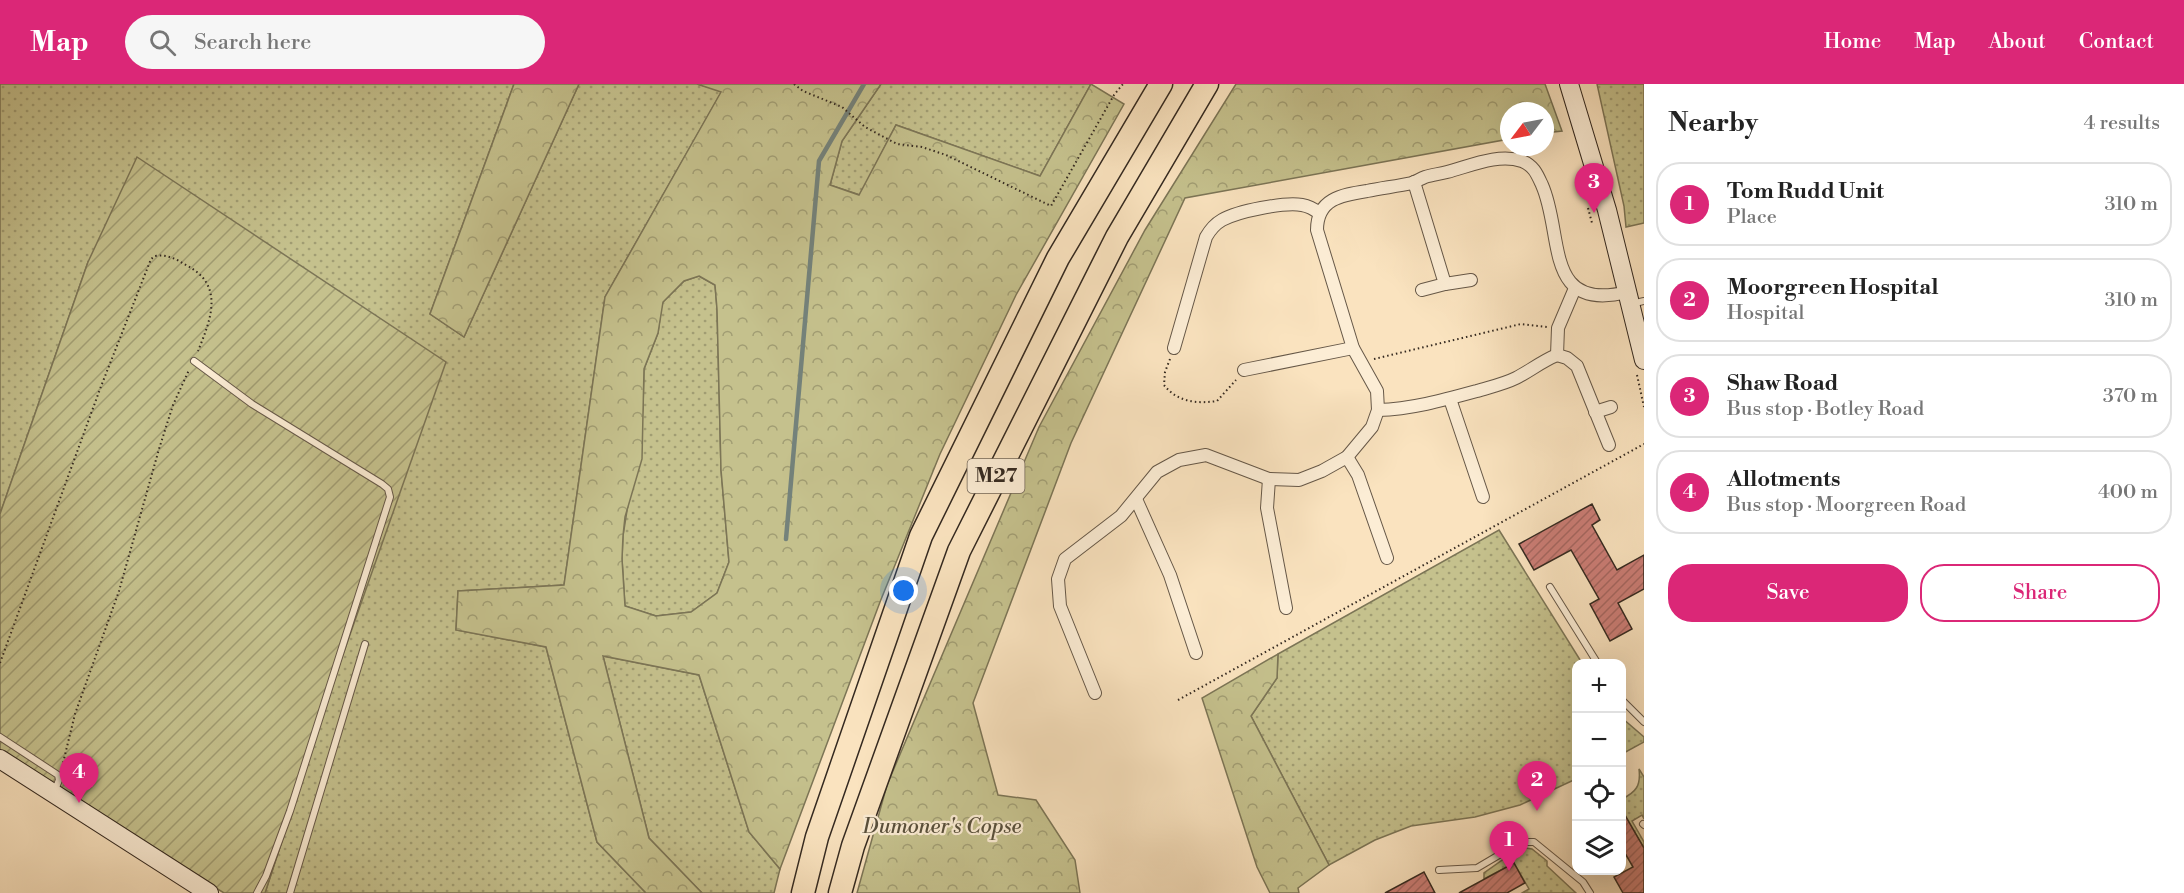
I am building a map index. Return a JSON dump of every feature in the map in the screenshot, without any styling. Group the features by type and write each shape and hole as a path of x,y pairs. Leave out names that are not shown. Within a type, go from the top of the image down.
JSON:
{"highway":[{"name":"M27","path":"803,893 817,837 921,536 1058,258 1161,84"},
{"name":"M27","path":"840,893 854,846 959,551 1117,237 1207,84"}],"main road":[{"path":"1569,84 1634,299 1644,360"},
{"path":"0,759 56,783 209,893"}],"street":[{"path":"1095,693 1060,606 1058,579 1065,559 1121,516 1157,472 1179,460 1206,455 1269,479 1299,480 1322,471 1347,457 1372,428 1378,410 1377,391 1353,348 1317,230 1319,213 1330,201 1348,194 1414,182 1487,161 1509,159 1521,161 1535,169 1546,194 1563,269 1575,288 1592,294 1634,299"},
{"path":"1414,182 1445,284"},
{"path":"1174,348 1206,237 1216,225 1228,217 1254,210 1291,205 1309,207 1319,213"},
{"path":"1422,290 1471,280"},
{"path":"1557,355 1558,328 1575,288"},
{"path":"1244,370 1353,348"},
{"path":"1378,410 1397,409 1450,399 1516,378 1557,355 1577,366 1609,445"},
{"path":"1450,399 1483,497"},
{"path":"1595,412 1611,407"},
{"path":"1347,457 1358,476 1387,558"},
{"path":"1269,479 1267,508 1286,608"},
{"path":"1136,499 1170,574 1196,653"}],"lane":[{"path":"194,361 252,404 382,483 388,489 390,497 290,811 266,876 257,893"},
{"path":"1550,587 1595,659"},
{"path":"290,893 365,644"},
{"path":"1626,704 1644,722"},
{"path":"0,737 56,783"},
{"path":"1439,870 1477,868 1521,842 1534,842 1583,882 1590,893"}],"path":[{"path":"794,84 803,91 842,107 865,127 897,144 922,147 946,155 1051,206 1123,84"},
{"path":"0,663 100,389 151,260 155,256 175,258 190,267 208,285 212,294 212,311 194,361 181,384 159,449 119,591 75,714 56,783"},
{"path":"1361,362 1521,324 1558,328"},
{"path":"1174,348 1165,372 1164,385 1170,393 1185,400 1202,403 1217,401 1244,370"},
{"path":"1178,700 1644,444"}],"green space":[{"path":"0,84 514,84 430,314 464,337 579,84 697,84 722,91 605,297 564,585 458,591 456,630 546,647 597,842 646,893 265,893 340,663 88,262 0,514"},
{"path":"514,84 579,84 464,337 430,314"},
{"path":"697,84 881,84 842,141 830,185 859,195 896,125 1040,176 1091,84 1124,104 1016,295 940,454 880,602 780,869 749,832 699,675 603,656 649,838 702,893 646,893 597,842 546,647 456,630 458,591 564,585 605,297 721,92","holes":["699,276 715,285 721,470 729,562 717,593 691,612 656,616 625,606 622,559 625,517 642,459 644,369 658,333 663,302 684,281"]},
{"path":"881,84 1091,84 1040,176 896,125 860,195 830,185 842,141"},
{"name":"Dumoner's Copse","path":"1236,84 1545,84 1552,102 1500,102 1500,141 1185,198 1071,443 973,703 998,795 1036,800 1075,860 1080,893 857,893 887,785 1039,427 1145,230"},
{"path":"1597,84 1644,84 1644,223 1626,227 1624,206"},
{"name":"Dumoner's Copse","path":"1554,109 1562,131 1554,132"},
{"path":"137,157 446,362 340,663 265,893 224,893 0,754 0,514 88,262"},
{"path":"699,276 715,285 721,470 729,562 717,593 691,612 656,616 625,606 622,559 623,536 643,409 644,369 658,333 662,303 684,281"},
{"path":"1499,530 1580,659 1572,659 1572,781 1520,805 1475,817 1411,826 1375,840 1329,865 1251,716 1277,678 1278,654"},
{"path":"1278,654 1277,678 1251,716 1329,865 1298,888 1299,893 1270,893 1257,867 1202,698"},
{"path":"603,656 699,675 749,832 780,869 774,893 702,893 649,838"},
{"path":"1626,721 1644,737 1644,742 1626,752"},
{"path":"1639,769 1644,777 1644,819 1642,815 1632,821 1644,842 1644,848 1628,822 1626,823 1626,797 1636,788"},
{"path":"1518,849 1532,849 1547,861 1547,866 1576,893 1522,893 1529,889 1514,863 1484,879 1484,873"}],"building":[{"path":"1592,504 1600,520 1592,525 1617,570 1644,555 1644,589 1618,603 1632,629 1610,641 1590,604 1599,599 1571,550 1534,570 1519,544"},
{"path":"1626,817 1644,848 1644,893 1623,893 1614,877 1626,875 1626,871 1633,867 1626,855"},
{"path":"1514,863 1525,883 1507,893 1459,893"},
{"path":"1424,872 1435,893 1385,893"}],"waterway":[{"path":"786,539 819,161 864,84"}],"place":[{"name":"Shaw Road","path":"1594,213"},
{"name":"Allotments","path":"79,803"},
{"name":"Moorgreen Hospital","path":"1537,811"},
{"name":"Tom Rudd Unit","path":"1509,871"}]}
